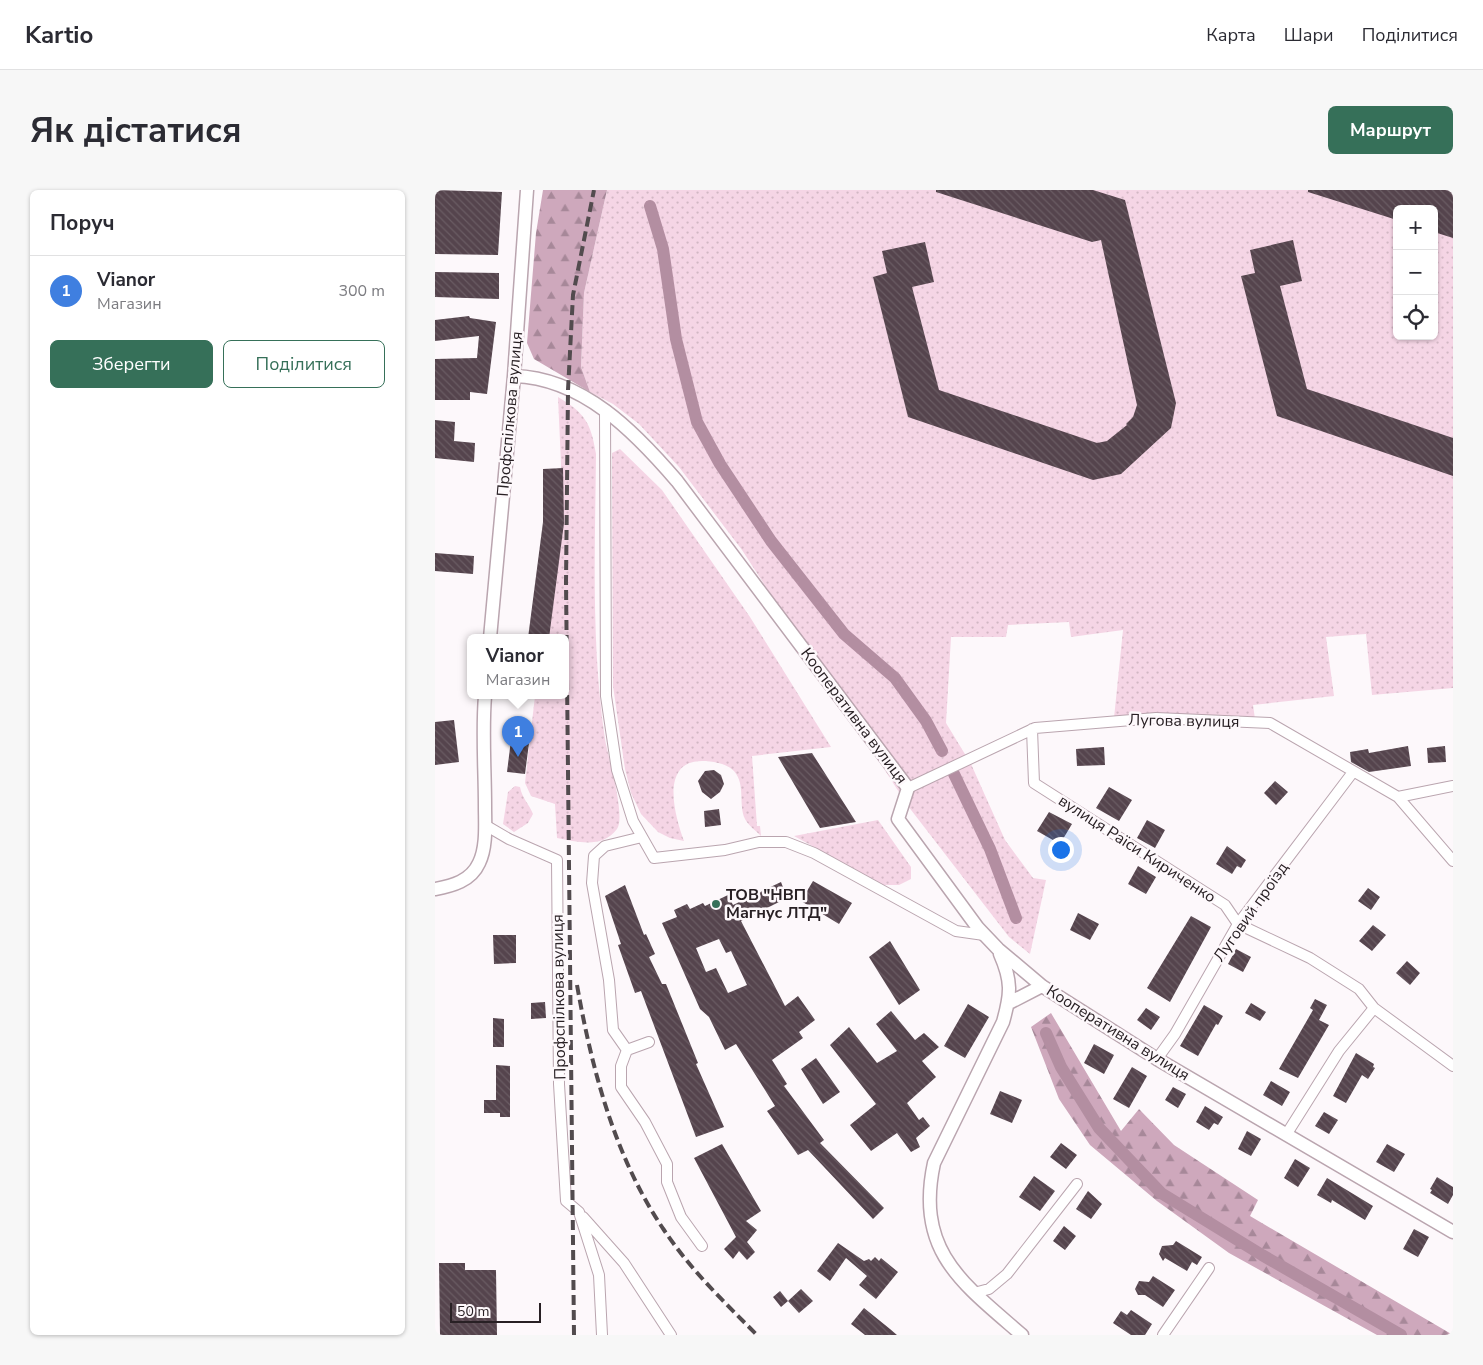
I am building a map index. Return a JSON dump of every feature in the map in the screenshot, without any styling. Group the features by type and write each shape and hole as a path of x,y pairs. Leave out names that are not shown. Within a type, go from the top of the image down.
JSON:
{"street":[{"name":"Профспілкова вулиця","path":"490,634 514,376 527,190"},
{"name":"Кооперативна вулиця","path":"514,376 548,382 574,392 605,410 649,449 677,481 908,788 897,818 951,894 998,950 1042,986 1157,1059 1453,1232"},
{"path":"605,410 607,696 617,770 633,822 654,858 725,850 759,842 787,842 814,852 956,931 984,935"},
{"path":"435,889 454,885 466,879 474,871 483,852 485,825 485,699"},
{"name":"Лугова вулиця","path":"908,788 1031,729 1155,718 1271,723 1398,797"},
{"name":"вулиця Раїси Кириченко","path":"1031,729 1034,783 1225,906 1238,924 1310,958 1359,989 1375,1008 1453,1066"},
{"name":"Луговий проїзд","path":"1157,1059 1175,1034 1238,924 1353,772"},
{"path":"1453,786 1398,797 1453,861"},
{"name":"Профспілкова вулиця","path":"485,825 509,840 557,860 559,1084 566,1201 579,1212 599,1275 602,1335"},
{"path":"627,1050 613,1030 609,980 592,883 594,856 605,846 642,837"},
{"path":"998,950 1008,972 1009,1003 1003,1022 934,1163 930,1181 933,1234 950,1268 974,1293 1022,1335"},
{"path":"1009,1003 1042,986"},
{"path":"1286,1135 1339,1051 1375,1008"},
{"path":"649,1042 627,1050 621,1066 621,1087 645,1122 667,1164 667,1182 681,1217 702,1246"},
{"path":"974,1293 989,1289 1007,1274 1077,1184"},
{"path":"579,1212 624,1263 671,1335"},
{"path":"1163,1335 1209,1268"}],"shaded area":[{"path":"607,190 1453,190 1453,688 1372,695 1366,634 1326,637 1334,696 1253,705 1255,719 1114,718 1123,630 1071,637 1069,622 1008,625 1006,637 951,637 946,723 971,764 1005,840 1033,878 1046,880 1030,954 1009,937 908,806 742,550 679,467 639,424 613,404 590,392 581,367 584,293"},
{"path":"558,397 575,408 585,420 592,434 596,454 595,597 598,668 605,739 619,812 617,829 611,835 597,842 581,842 557,838 555,804 531,796 525,783 535,699 569,699 569,634 547,634 561,520"},
{"path":"620,449 662,490 750,617 831,747 752,756 757,826 760,826 761,836 745,819 738,776 734,771 721,764 706,761 691,762 681,768 676,778 674,803 684,841 670,838 658,832 641,814 631,793 625,769 613,686 612,453"},
{"path":"515,786 520,787 533,814 528,823 514,832 503,824 508,792"},
{"path":"878,820 911,867 911,879 899,885 884,885 794,836"}],"green space":[{"path":"543,190 607,190 584,293 581,367 590,392 534,359 527,343 536,233"},
{"path":"1051,1013 1121,1131 1139,1109 1174,1145 1258,1200 1250,1216 1453,1335 1377,1335 1229,1253 1157,1201 1090,1145 1059,1099 1031,1027"}],"building":[{"path":"435,190 502,192 498,255 435,254"},
{"path":"936,190 1093,190 1125,200 1176,403 1171,428 1121,474 1093,480 908,417 873,277 887,273 882,251 925,242 934,282 912,287 939,390 1097,443 1107,441 1127,425 1133,417 1137,405 1101,240 1092,242 936,192"},
{"path":"1308,190 1453,190 1453,238 1438,233 1438,205 1393,205 1393,219 1308,192"},
{"path":"1293,240 1302,281 1280,286 1307,389 1453,438 1453,476 1277,416 1241,276 1255,273 1250,250"},
{"path":"435,272 499,273 499,299 435,297"},
{"path":"469,316 470,318 496,322 487,394 470,392 470,400 435,400 435,359 477,358 479,336 435,341 435,320"},
{"path":"435,420 455,422 454,441 475,443 474,462 435,458"},
{"path":"563,468 564,523 550,634 529,634 543,522 543,469"},
{"path":"435,553 474,556 473,574 435,571"},
{"path":"454,720 459,762 435,765 435,722"},
{"path":"511,740 529,743 525,774 507,772"},
{"path":"1408,746 1411,766 1369,772 1351,762 1350,752 1368,749 1369,753"},
{"path":"1445,746 1446,762 1428,763 1427,748"},
{"path":"1104,747 1105,765 1077,766 1076,749"},
{"path":"812,753 856,822 820,828 778,757"},
{"path":"714,770 721,775 724,784 720,792 711,799 702,792 698,781 705,771"},
{"path":"1275,781 1288,792 1276,805 1264,793"},
{"path":"1109,787 1132,800 1119,821 1096,808"},
{"path":"719,809 721,825 705,827 704,811"},
{"path":"1049,812 1072,824 1060,844 1037,831"},
{"path":"1147,820 1165,830 1155,848 1137,838"},
{"path":"1227,846 1246,860 1241,868 1237,866 1232,874 1216,864"},
{"path":"1138,866 1156,877 1146,894 1128,884"},
{"path":"813,881 852,903 839,924 801,901"},
{"path":"781,882 787,898 741,921 785,1006 798,996 815,1020 799,1032 803,1038 772,1060 787,1084 784,1086 824,1140 820,1143 884,1208 873,1219 808,1150 798,1155 767,1111 775,1106 736,1044 725,1050 709,1017 700,1009 662,923 677,917 674,910 687,904 690,909 703,903 705,906 728,895 733,905","holes":["719,939 726,953 731,951 747,985 728,993 716,968 706,972 696,948"]},
{"path":"625,885 644,935 646,934 655,954 649,957 662,984 666,984 698,1063 696,1064 724,1127 696,1137 641,991 635,993 618,945 621,944 605,896"},
{"path":"1368,888 1380,897 1371,910 1358,901"},
{"path":"1078,913 1099,924 1090,940 1070,930"},
{"path":"1191,916 1211,927 1170,1002 1147,988"},
{"path":"1373,925 1386,935 1372,951 1359,941"},
{"path":"493,935 516,935 516,963 494,964"},
{"path":"890,941 920,990 899,1005 869,957"},
{"path":"1236,949 1251,957 1243,972 1228,964"},
{"path":"1407,961 1420,973 1410,985 1396,973"},
{"path":"1315,999 1327,1005 1319,1020 1329,1025 1298,1078 1279,1069 1313,1010 1310,1008"},
{"path":"545,1002 546,1018 531,1019 531,1003"},
{"path":"1251,1003 1266,1012 1260,1021 1245,1013"},
{"path":"968,1004 989,1017 965,1058 944,1046"},
{"path":"1204,1005 1223,1016 1218,1025 1216,1024 1198,1056 1180,1046"},
{"path":"1146,1008 1160,1017 1151,1030 1137,1020"},
{"path":"891,1011 915,1040 924,1033 939,1047 922,1061 936,1077 907,1103 919,1120 923,1117 930,1126 916,1138 920,1147 911,1152 897,1133 871,1151 850,1125 876,1104 830,1045 849,1027 877,1063 897,1051 876,1024"},
{"path":"493,1018 504,1019 504,1047 493,1047"},
{"path":"1094,1044 1114,1055 1104,1074 1084,1063"},
{"path":"1356,1053 1374,1064 1373,1067 1375,1068 1368,1079 1362,1075 1346,1103 1333,1096"},
{"path":"816,1058 840,1092 823,1104 801,1069"},
{"path":"496,1065 510,1066 510,1117 500,1117 500,1113 484,1113 484,1100 496,1100"},
{"path":"1132,1067 1147,1076 1129,1108 1113,1099"},
{"path":"1271,1081 1290,1092 1282,1106 1263,1095"},
{"path":"1173,1087 1186,1094 1178,1108 1165,1100"},
{"path":"1000,1091 1022,1100 1012,1123 990,1114"},
{"path":"1205,1106 1223,1117 1218,1125 1214,1123 1209,1130 1196,1122"},
{"path":"1324,1112 1338,1120 1329,1134 1315,1126"},
{"path":"1247,1131 1261,1139 1251,1156 1238,1149"},
{"path":"1061,1143 1077,1155 1066,1169 1050,1157"},
{"path":"722,1144 761,1211 746,1221 757,1230 747,1242 755,1252 747,1260 739,1251 733,1259 724,1249 736,1237 694,1158"},
{"path":"1387,1144 1405,1154 1394,1172 1376,1162"},
{"path":"1295,1159 1310,1168 1298,1187 1284,1178"},
{"path":"1034,1176 1055,1191 1040,1211 1019,1197"},
{"path":"1437,1177 1453,1187 1453,1195 1448,1204 1430,1193 1432,1190 1430,1189"},
{"path":"1327,1178 1373,1206 1365,1220 1332,1200 1331,1203 1317,1195"},
{"path":"1088,1191 1102,1204 1091,1219 1076,1209"},
{"path":"1064,1226 1076,1236 1065,1250 1053,1241"},
{"path":"1414,1229 1429,1237 1418,1257 1403,1249"},
{"path":"1176,1241 1202,1257 1197,1265 1192,1262 1187,1271 1165,1258 1163,1261 1159,1254 1162,1246 1173,1245"},
{"path":"838,1243 864,1261 869,1259 871,1261 875,1257 879,1261 881,1258 898,1272 876,1299 859,1285 867,1276 846,1258 830,1281 817,1271"},
{"path":"439,1263 465,1263 465,1270 496,1270 497,1335 440,1335"},
{"path":"1153,1276 1175,1290 1163,1307 1145,1295 1138,1295 1135,1289 1139,1281 1149,1282"},
{"path":"801,1289 813,1301 799,1313 788,1301"},
{"path":"780,1291 788,1301 781,1307 773,1297"},
{"path":"864,1308 897,1335 865,1335 851,1324"},
{"path":"1131,1310 1152,1324 1145,1335 1131,1335 1113,1323 1121,1311 1127,1315"}],"waterway":[{"path":"650,206 663,249 676,339 697,422 720,464 771,541 844,634 895,678 926,721 942,751"},
{"path":"954,774 990,849 1016,918"},
{"path":"1046,1033 1061,1067 1099,1128 1161,1193 1262,1255 1401,1335"}],"railway":[{"path":"567,634 568,390 573,295 594,190"},
{"path":"567,699 574,1335"},
{"path":"577,985 598,1081 619,1143 632,1173 647,1202 674,1244 708,1285 757,1335"}],"place":[{"name":"Vianor","path":"518,757"},
{"name":"ТОВ \"НВП Магнус ЛТД\"","path":"716,904"}]}
